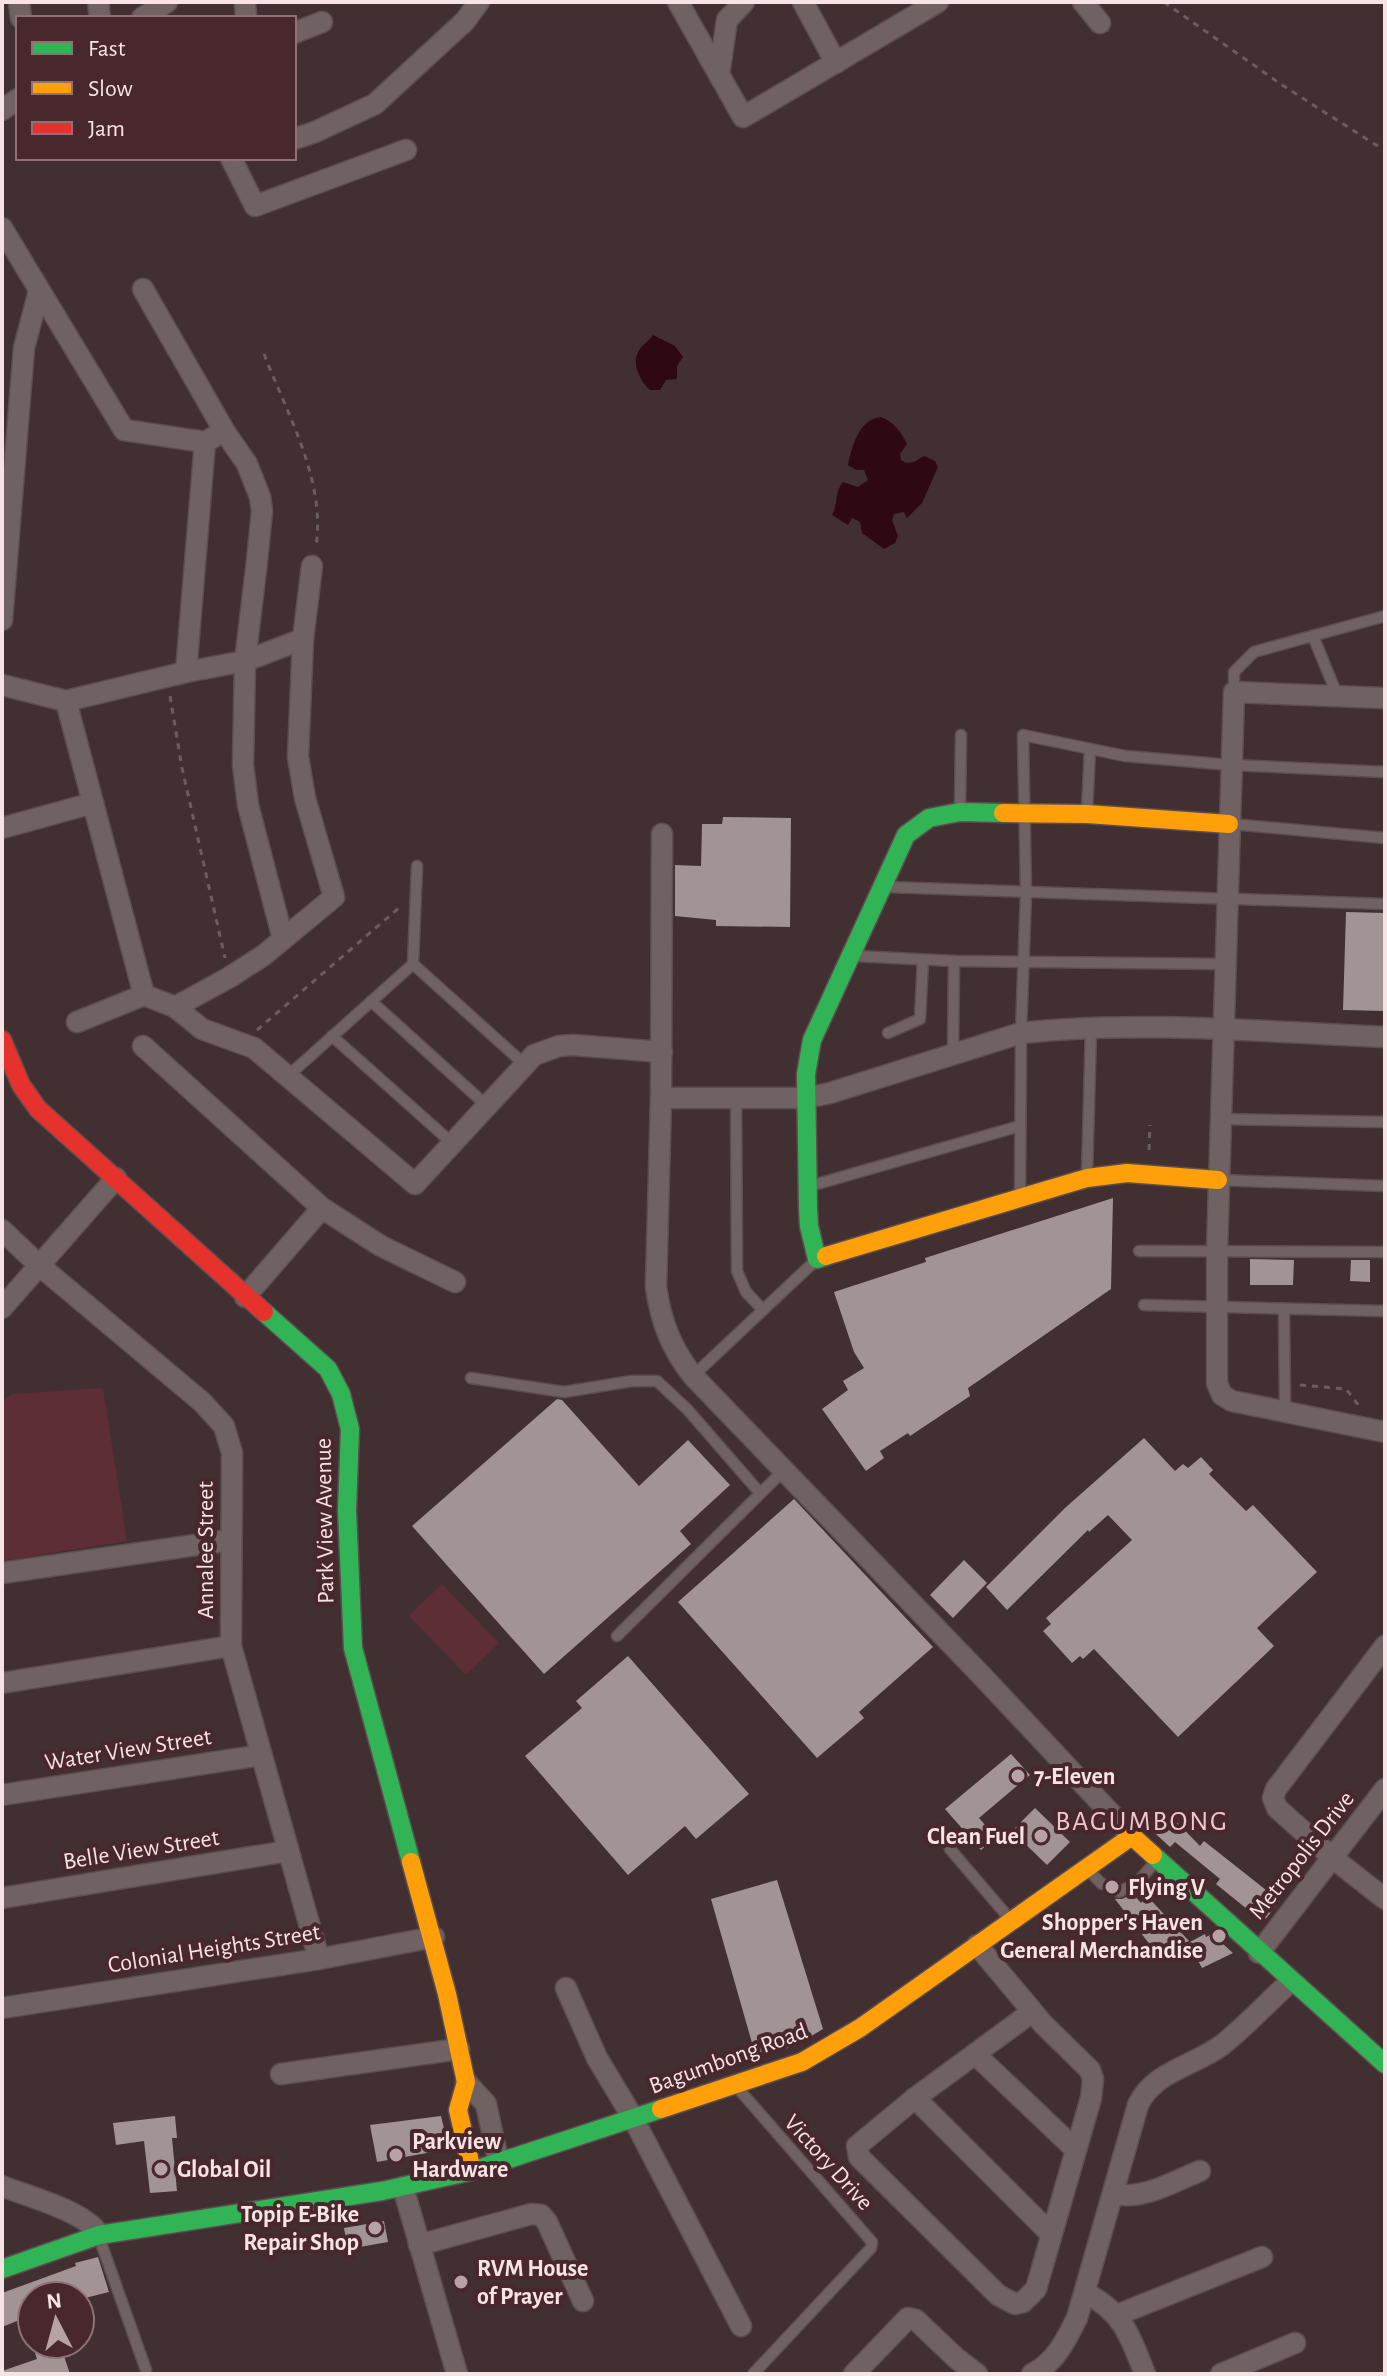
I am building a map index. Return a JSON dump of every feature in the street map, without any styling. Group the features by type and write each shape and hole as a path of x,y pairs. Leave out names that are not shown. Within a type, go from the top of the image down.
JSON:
{"street":[{"path":"145,16 167,2"},
{"path":"296,138 375,104 465,21 479,2"},
{"path":"678,2 743,117 928,4"},
{"path":"719,75 727,20 744,2"},
{"path":"803,2 836,63"},
{"path":"1083,2 1100,23"},
{"path":"296,32 322,22"},
{"path":"233,160 255,206 406,150"},
{"path":"2,228 124,430 205,442 225,432"},
{"path":"143,289 255,480 262,511 245,661 242,742 245,784 283,939"},
{"path":"2,620 24,348 39,291"},
{"path":"177,674 205,442"},
{"path":"175,1007 230,977 334,897 305,798 298,757 303,639 312,566"},
{"path":"2,685 66,701 245,661 303,639"},
{"path":"1382,1431 1232,1401 1222,1395 1217,1383 1216,1308 1234,692 1385,698"},
{"path":"66,701 144,995"},
{"path":"2,828 93,803"},
{"path":"1218,1180 1127,1173 1087,1178 817,1259 809,1226 807,1187 807,1059 812,1040 849,955 906,835 929,818 960,812 1025,811 1229,824"},
{"path":"662,834 662,1052 656,1287 667,1336 693,1376 1132,1836 1385,2064"},
{"path":"77,1022 144,995 175,1007 202,1029 254,1048 415,1184 523,1063 545,1049 559,1046 662,1052"},
{"path":"661,1098 806,1098 1021,1033 1091,1028 1385,1037"},
{"name":"Park View Avenue","path":"2,1040 21,1085 38,1109 328,1369 341,1394 350,1429 347,1510 353,1648 434,1937 466,2082 458,2110 472,2171"},
{"path":"143,1046 322,1208 381,1246 455,1282"},
{"path":"2,1308 116,1178"},
{"path":"245,1297 322,1208"},
{"name":"Annalee Street","path":"2,1230 40,1266 202,1402 224,1426 232,1453 231,1646 319,1959"},
{"path":"2,1573 230,1540"},
{"path":"2,1683 231,1646"},
{"path":"1385,1646 1276,1789 1273,1798 1277,1808 1385,1899"},
{"name":"Water View Street","path":"2,1795 261,1755"},
{"name":"Metropolis Drive","path":"1259,1953 1385,1789"},
{"name":"Bagumbong Road","path":"2,2269 99,2235 403,2187 472,2171 802,2062 860,2028 1132,1836"},
{"name":"Belle View Street","path":"2,1898 288,1851"},
{"name":"Colonial Heights Street","path":"2,2008 319,1959 434,1937"},
{"path":"977,1945 1032,2012 1084,2063 1093,2079 1091,2098 1036,2289 1023,2302 1015,2304 1006,2301 869,2168 859,2157 857,2146 915,2098 1032,2012"},
{"path":"1032,2374 1042,2369 1064,2345 1086,2293 1138,2105 1145,2092 1158,2079 1208,2055 1223,2044 1291,1981"},
{"path":"566,1988 597,2058 633,2118 741,2326"},
{"path":"281,2074 459,2049"},
{"path":"975,2054 1076,2150"},
{"name":"Park View Avenue","path":"466,2082 486,2104 499,2164"},
{"path":"915,2098 1050,2233"},
{"path":"1115,2194 1129,2197 1142,2195 1200,2171"},
{"path":"2,2186 82,2218 99,2235"},
{"path":"403,2187 457,2374"},
{"path":"419,2245 531,2214 541,2215 583,2301"},
{"path":"1117,2315 1262,2257"},
{"path":"1086,2293 1101,2301 1128,2329 1145,2374"},
{"path":"854,2374 908,2318 916,2320 977,2374"},
{"path":"1221,2374 1295,2343"},
{"path":"941,2374 956,2358"}],"lane":[{"path":"1234,692 1234,672 1254,652 1385,616"},
{"path":"1313,636 1338,697"},
{"path":"960,812 961,735"},
{"path":"1020,1198 1026,892 1023,735 1125,756 1231,765 1385,772"},
{"path":"1087,814 1090,749"},
{"path":"1229,824 1385,838"},
{"path":"287,1077 413,964 417,866"},
{"path":"882,887 1385,904"},
{"path":"849,955 954,961 1224,964"},
{"path":"888,1033 920,1019 923,960"},
{"path":"953,1055 954,961"},
{"path":"413,964 523,1063"},
{"path":"371,1001 486,1105"},
{"path":"1087,1178 1091,1028"},
{"path":"332,1036 452,1143"},
{"path":"736,1100 737,1271 746,1292 763,1310"},
{"path":"1220,1119 1385,1122"},
{"path":"807,1187 1020,1126"},
{"path":"1218,1180 1385,1186"},
{"path":"1139,1251 1385,1252"},
{"path":"693,1376 817,1259"},
{"path":"1144,1305 1385,1311"},
{"path":"1284,1309 1285,1410"},
{"path":"471,1378 564,1392 632,1381 657,1381 687,1409 760,1493"},
{"path":"617,1636 784,1470"},
{"path":"950,1849 1011,1921"},
{"path":"1119,1892 1137,1883 1158,1859"},
{"path":"1086,1868 1102,1884"},
{"name":"Victory Drive","path":"734,2083 872,2242 871,2248 753,2374"},
{"path":"99,2235 146,2370"}],"path":[{"path":"1164,2 1282,85 1376,145 1385,146"},
{"path":"264,354 305,455 316,526 312,566"},
{"path":"177,674 182,768 230,977"},
{"path":"242,1043 415,895"},
{"path":"1285,1383 1346,1389 1382,1431"}],"shaded area":[{"path":"653,335 675,346 683,357 677,366 677,379 666,380 660,390 650,390 646,386 636,365 637,354"},
{"path":"881,417 897,428 907,444 900,454 901,460 914,462 924,456 935,461 938,467 922,503 907,518 904,512 894,514 892,520 898,536 895,543 884,549 862,533 860,522 852,518 848,525 832,515 843,482 858,487 868,480 864,470 848,465 854,442 862,428"},
{"path":"103,1388 127,1541 2,1561 2,1401 12,1394"},
{"path":"442,1584 499,1643 466,1675 409,1616"}],"building":[{"path":"723,817 791,818 790,927 716,926 716,920 675,916 675,865 701,866 702,824 722,824"},
{"path":"1346,912 1385,913 1385,1011 1343,1010"},
{"path":"1113,1198 1111,1289 968,1388 970,1396 910,1436 908,1433 880,1451 884,1458 866,1471 822,1409 848,1390 843,1381 864,1368 854,1352 834,1292 926,1262 925,1258"},
{"path":"1250,1259 1294,1260 1293,1285 1250,1285"},
{"path":"1351,1260 1370,1260 1370,1282 1350,1281"},
{"path":"557,1399 562,1400 639,1486 688,1440 730,1485 680,1531 691,1544 544,1674 412,1526"},
{"path":"1144,1438 1175,1471 1183,1464 1188,1468 1201,1457 1213,1470 1209,1474 1246,1511 1253,1505 1317,1572 1257,1628 1274,1646 1178,1737 1094,1649 1083,1659 1080,1656 1072,1663 1043,1631 1051,1624 1046,1618 1132,1540 1108,1515 1088,1530 1007,1610 986,1587 1065,1508"},
{"path":"794,1499 933,1647 859,1712 864,1718 817,1758 678,1602"},
{"path":"964,1560 987,1583 953,1618 930,1595"},
{"path":"628,1656 749,1794 696,1839 685,1826 628,1875 525,1756 582,1708 576,1701"},
{"path":"1011,1754 1030,1775 979,1818 996,1837 981,1850 945,1809"},
{"name":"Clean Fuel","path":"1035,1808 1070,1842 1047,1865 1012,1831"},
{"path":"1164,1809 1200,1846 1204,1841 1280,1901 1263,1922 1216,1884 1220,1879 1175,1842 1170,1847 1147,1826"},
{"path":"777,1880 823,2029 795,2046 756,2057 711,1899"},
{"path":"1133,1894 1141,1903 1147,1896 1189,1941 1157,1954 1115,1899"},
{"path":"1205,1934 1206,1937 1212,1934 1233,1953 1202,1968 1188,1943"},
{"path":"175,2116 177,2138 172,2138 177,2191 150,2193 144,2141 116,2145 113,2123"},
{"path":"441,2116 449,2149 377,2162 370,2125"},
{"path":"384,2221 388,2242 348,2249 344,2228"},
{"path":"98,2257 109,2292 96,2295 96,2280 38,2280 76,2266 75,2263"},
{"path":"16,2288 16,2321 2,2327 2,2293"},
{"path":"34,2360 65,2360 70,2374 2,2374 2,2371"}],"traffic: fast":[{"path":"826,1256 817,1259 809,1226 806,1074 812,1040 906,835 929,818 960,812 1003,813"},
{"path":"264,1312 328,1369 341,1394 350,1429 347,1510 353,1648 411,1862"},
{"path":"1153,1855 1385,2064"},
{"path":"2,2269 99,2235 382,2191 472,2171 661,2109"}],"traffic: slow":[{"path":"1003,813 1087,814 1229,824"},
{"path":"826,1256 1087,1178 1127,1173 1218,1180"},
{"path":"661,2109 802,2062 860,2028 1132,1836 1153,1855"},
{"path":"411,1862 447,1994 466,2082 458,2110 472,2171"}],"traffic: jam":[{"path":"2,1040 21,1085 38,1109 264,1312"}],"place":[{"name":"7-Eleven","path":"1018,1776"},
{"name":"Clean Fuel","path":"1041,1836"},
{"name":"Flying V","path":"1112,1887"},
{"name":"Shopper's Haven General Merchandise","path":"1219,1936"},
{"name":"Parkview Hardware","path":"396,2155"},
{"name":"Global Oil","path":"161,2169"},
{"name":"Topip E-Bike Repair Shop","path":"375,2228"},
{"name":"RVM House of Prayer","path":"461,2282"}],"district":[{"name":"BAGUMBONG","path":"1142,1820"}]}
